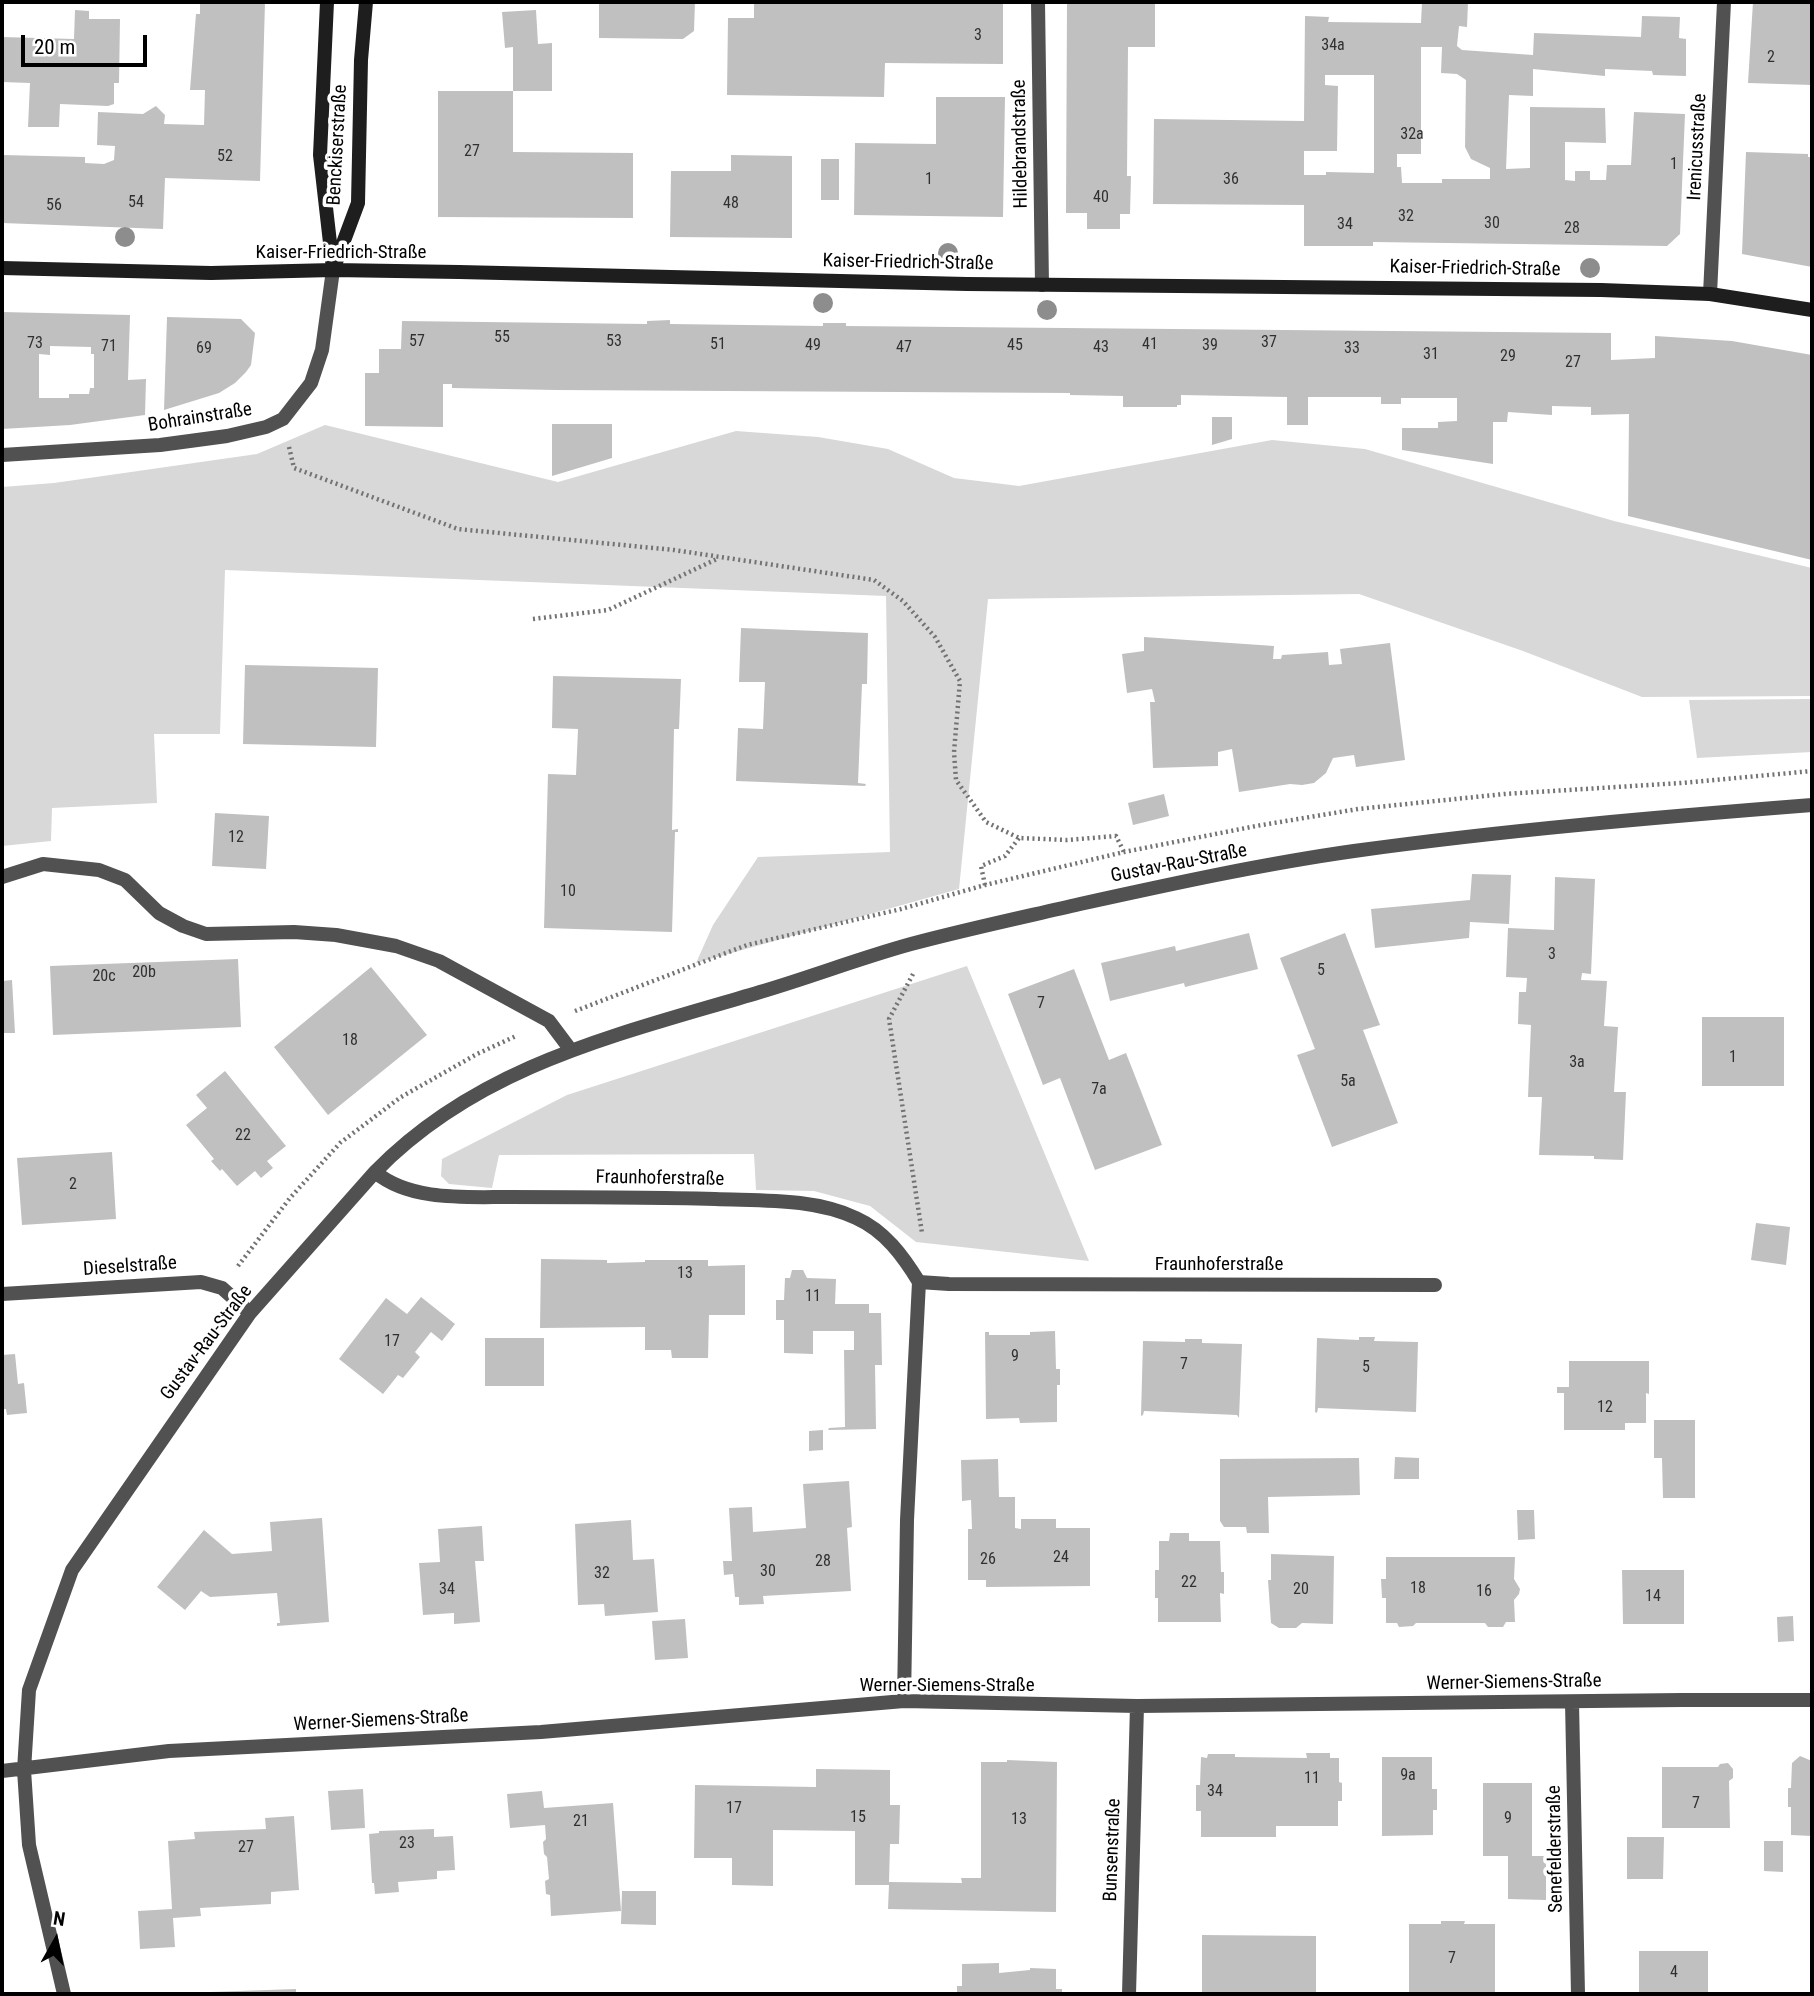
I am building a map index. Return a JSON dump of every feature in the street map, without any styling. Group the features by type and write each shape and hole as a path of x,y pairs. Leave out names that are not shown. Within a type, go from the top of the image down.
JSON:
{"street":[{"name":"Benckiserstraße","path":"327,2 320,155 333,270"},
{"name":"Benckiserstraße","path":"333,270 358,203 366,2"},
{"name":"Hildebrandstraße","path":"1038,2 1042,285"},
{"name":"Irenicusstraße","path":"1710,294 1724,2"},
{"name":"Kaiser-Friedrich-Straße","path":"2,268 211,273 333,270 1042,285 1601,290 1710,294 1812,310"},
{"name":"Bohrainstraße","path":"2,455 200,440 266,427 283,419 311,383 322,350 333,270"},
{"name":"Gustav-Rau-Straße","path":"64,1994 29,1845 24,1770 29,1690 72,1570 250,1313 375,1172 402,1146 446,1112 491,1086 570,1049 910,944 1168,885 1378,848 1573,826 1812,805"},
{"path":"2,877 43,864 99,870 125,880 159,913 206,934 315,933 396,946 439,961 550,1021 570,1049"},
{"name":"Fraunhoferstraße","path":"375,1172 389,1183 451,1197 638,1197 781,1201 822,1206 856,1218 879,1232 904,1257 919,1282 1435,1285"},
{"name":"Dieselstraße","path":"2,1294 201,1282 222,1288 250,1313"},
{"path":"904,1701 907,1520 919,1282"},
{"name":"Werner-Siemens-Straße","path":"2,1771 169,1751 541,1732 904,1701 1137,1706 1812,1700"},
{"name":"Senefelderstraße","path":"1572,1702 1578,1994"},
{"name":"Bunsenstraße","path":"1129,1994 1137,1706"}],"path":[{"path":"294,468 458,529 674,550 874,580 902,601 935,637 960,681 954,752 956,780 986,822 1019,838 1067,840 1116,836 1124,852"},
{"path":"533,620 608,610 721,557"},
{"path":"985,885 981,866 1005,856 1019,838"},
{"path":"914,972 889,1019 920,1230"}],"shaded area":[{"path":"325,425 558,482 736,431 818,437 888,449 954,478 1019,486 1272,440 1365,449 1614,521 1812,568 1812,696 1642,697 1523,651 1359,594 988,599 959,889 696,963 713,925 758,857 890,852 886,596 225,570 220,734 154,734 157,803 52,808 51,841 2,846 2,487 54,483 257,454"},
{"path":"1812,699 1812,752 1697,758 1689,700"},
{"path":"967,966 1089,1261 916,1242 870,1206 814,1191 756,1190 754,1154 499,1155 492,1188 449,1184 441,1176 442,1159 567,1095"}],"building":[{"path":"200,2 265,2 260,181 165,178 163,229 2,223 2,155 85,157 85,163 104,164 114,160 115,146 97,145 98,112 143,114 156,106 165,115 164,124 204,125 205,90 190,90 196,14 200,14"},
{"path":"599,2 695,2 694,31 683,39 599,38"},
{"path":"754,2 1003,2 1003,64 885,63 884,97 727,95 728,18 754,18"},
{"path":"1067,2 1155,2 1155,47 1128,47 1127,176 1131,176 1130,214 1120,214 1120,229 1087,229 1087,213 1066,213"},
{"path":"1422,2 1468,2 1467,27 1459,26 1457,46 1462,50 1533,55 1534,33 1641,37 1642,16 1680,17 1679,38 1686,39 1686,76 1605,69 1605,76 1533,69 1533,96 1509,95 1506,169 1530,168 1530,107 1605,108 1606,143 1565,142 1565,180 1575,181 1575,171 1590,171 1590,180 1606,180 1607,165 1631,165 1634,112 1685,114 1680,234 1667,246 1373,242 1373,246 1304,246 1304,205 1153,204 1154,119 1304,121 1305,16 1329,17 1328,22 1421,23","holes":["1421,47 1442,47 1441,73 1457,74 1466,80 1465,147 1471,159 1490,168 1490,179 1442,179 1442,183 1402,183 1401,167 1397,167 1397,154 1421,154","1325,75 1374,75 1374,173 1326,172 1326,175 1304,175 1304,151 1337,151 1338,86 1325,85"]},
{"path":"1753,2 1812,2 1812,85 1748,83"},
{"path":"75,10 89,11 89,19 120,19 119,83 114,83 114,104 60,104 59,127 28,127 30,83 2,82 2,37 74,39"},
{"path":"536,10 538,44 552,43 552,91 513,91 513,47 505,48 502,12"},
{"path":"438,91 513,91 513,152 633,153 633,218 438,217"},
{"path":"936,97 1005,97 1003,217 854,215 855,143 936,144"},
{"path":"1746,152 1808,154 1808,157 1812,157 1812,267 1742,254"},
{"path":"731,155 792,156 792,238 670,237 671,171 731,171"},
{"path":"821,159 839,159 839,200 821,200"},
{"path":"2,312 130,315 128,380 146,379 145,415 70,425 2,429","holes":["50,346 91,347 91,354 94,354 94,388 90,388 89,394 69,394 69,398 39,398 39,354 50,355"]},
{"path":"167,317 241,319 255,333 251,365 235,383 219,393 164,410"},
{"path":"670,320 670,324 823,326 823,323 846,323 846,326 1611,333 1611,360 1655,358 1655,336 1732,341 1812,355 1812,560 1628,516 1629,414 1591,415 1591,407 1552,406 1552,415 1508,412 1507,422 1493,422 1493,464 1402,450 1402,428 1438,428 1438,422 1457,421 1457,398 1401,398 1401,404 1381,404 1381,397 1308,397 1308,425 1287,425 1287,397 1181,395 1181,405 1177,407 1123,407 1123,396 1070,393 556,390 452,388 452,384 443,384 443,427 365,426 365,373 379,373 379,349 401,349 402,321 647,324 647,321"},
{"path":"1212,417 1232,417 1232,439 1212,445"},
{"path":"552,424 612,424 612,458 552,476"},
{"path":"741,628 868,633 867,684 862,684 858,783 866,784 865,786 736,781 738,728 763,729 765,682 739,682"},
{"path":"1144,637 1274,646 1273,659 1281,659 1282,655 1328,652 1329,665 1342,664 1340,649 1390,643 1405,760 1356,767 1354,755 1333,758 1326,773 1314,783 1239,792 1232,749 1218,752 1218,766 1153,768 1150,702 1155,702 1152,689 1127,693 1122,654 1144,651"},
{"path":"245,665 378,668 376,747 243,744"},
{"path":"553,676 681,679 679,729 674,729 672,830 678,829 678,832 675,832 672,932 544,928 548,774 576,775 578,729 552,728"},
{"path":"1164,794 1169,816 1133,825 1128,803"},
{"path":"215,813 269,816 266,869 212,866"},
{"path":"1472,874 1511,875 1509,924 1470,922 1469,938 1375,948 1371,909 1470,900"},
{"path":"1555,877 1595,879 1591,974 1582,973 1581,980 1607,981 1604,1026 1618,1027 1614,1092 1626,1092 1623,1160 1594,1159 1594,1156 1539,1155 1542,1097 1528,1097 1531,1025 1518,1024 1519,992 1526,992 1527,978 1506,977 1508,928 1554,930"},
{"path":"1249,933 1258,969 1185,987 1184,983 1110,1001 1101,963 1175,946 1176,951"},
{"path":"1345,933 1380,1025 1363,1030 1398,1123 1332,1147 1297,1055 1315,1049 1280,958"},
{"path":"238,959 241,1027 53,1035 50,966"},
{"path":"371,967 427,1035 328,1115 274,1047"},
{"path":"1074,969 1109,1060 1126,1053 1162,1145 1095,1170 1060,1078 1043,1085 1008,994"},
{"path":"12,980 15,1033 2,1033 2,981"},
{"path":"1702,1017 1784,1017 1784,1086 1702,1086"},
{"path":"225,1071 286,1146 267,1161 273,1168 261,1178 255,1171 237,1186 211,1161 214,1159 186,1125 207,1108 196,1095"},
{"path":"112,1152 116,1219 22,1225 17,1158"},
{"path":"1756,1223 1790,1227 1786,1265 1751,1260"},
{"path":"541,1259 607,1260 607,1263 708,1260 708,1266 745,1265 745,1315 709,1315 708,1358 672,1358 671,1350 645,1350 645,1327 540,1328"},
{"path":"792,1270 803,1270 807,1278 836,1279 835,1304 869,1304 869,1313 881,1313 882,1365 875,1365 876,1429 828,1430 845,1427 844,1350 854,1350 854,1331 813,1331 813,1354 784,1353 784,1320 776,1320 776,1300 784,1300 785,1278 790,1278"},
{"path":"421,1297 455,1324 442,1341 431,1332 415,1352 420,1357 403,1378 398,1375 383,1394 339,1359 386,1298 407,1314"},
{"path":"1055,1331 1056,1369 1060,1369 1057,1422 1020,1423 1019,1418 986,1419 985,1332 989,1332 989,1335 1030,1335 1030,1332"},
{"path":"1359,1337 1375,1337 1374,1341 1418,1342 1416,1412 1318,1408 1317,1413 1315,1412 1317,1338 1359,1340"},
{"path":"485,1338 544,1338 544,1386 485,1386"},
{"path":"1185,1339 1202,1339 1202,1343 1242,1344 1239,1418 1237,1415 1144,1411 1141,1416 1143,1341 1185,1342"},
{"path":"15,1354 18,1384 24,1383 27,1413 7,1415 6,1409 2,1409 2,1355"},
{"path":"1569,1361 1649,1361 1646,1423 1625,1423 1625,1430 1564,1430 1564,1393 1557,1393 1557,1387 1569,1387"},
{"path":"1654,1420 1695,1420 1695,1498 1663,1498 1662,1458 1654,1458"},
{"path":"823,1430 823,1450 809,1451 809,1431"},
{"path":"1395,1457 1419,1458 1419,1479 1394,1479"},
{"path":"1359,1458 1360,1495 1268,1497 1269,1533 1247,1533 1246,1527 1224,1527 1220,1521 1220,1459"},
{"path":"998,1459 999,1497 1015,1497 1015,1528 1021,1529 1021,1519 1056,1519 1056,1528 1090,1528 1090,1586 986,1587 986,1580 968,1580 971,1500 962,1501 961,1460"},
{"path":"849,1481 852,1527 847,1528 851,1591 763,1596 764,1604 739,1605 739,1597 735,1597 733,1574 724,1575 723,1561 732,1561 729,1508 752,1507 753,1532 806,1528 803,1484"},
{"path":"1517,1510 1534,1510 1535,1539 1518,1540"},
{"path":"322,1518 329,1622 277,1626 277,1623 280,1623 277,1593 210,1597 201,1591 185,1610 157,1587 204,1530 232,1554 272,1551 270,1522"},
{"path":"631,1520 633,1560 654,1559 658,1612 605,1616 604,1604 578,1605 575,1524"},
{"path":"482,1526 484,1561 475,1561 480,1622 454,1624 454,1613 423,1615 419,1563 440,1562 438,1529"},
{"path":"1170,1533 1189,1533 1189,1541 1220,1541 1221,1572 1224,1572 1224,1594 1220,1593 1221,1622 1158,1622 1155,1570 1159,1570 1159,1541 1169,1541"},
{"path":"1271,1554 1334,1556 1333,1624 1302,1623 1296,1628 1279,1628 1271,1623 1268,1580 1271,1580"},
{"path":"1386,1557 1515,1557 1514,1579 1520,1589 1514,1600 1515,1622 1506,1622 1503,1627 1488,1627 1485,1623 1416,1623 1413,1626 1399,1627 1397,1623 1386,1623 1386,1598 1382,1598 1381,1579 1386,1579"},
{"path":"1622,1570 1684,1570 1684,1624 1623,1624"},
{"path":"1793,1616 1794,1641 1778,1642 1777,1617"},
{"path":"685,1619 688,1658 655,1660 652,1621"},
{"path":"1306,1753 1330,1753 1330,1758 1339,1758 1342,1801 1338,1801 1338,1826 1276,1826 1276,1837 1201,1837 1201,1811 1196,1811 1196,1785 1200,1785 1201,1757 1207,1758 1208,1754 1235,1754 1235,1757 1307,1758"},
{"path":"1800,1756 1812,1761 1812,1836 1791,1835 1788,1788 1791,1788 1792,1763"},
{"path":"1382,1757 1432,1757 1432,1789 1437,1789 1437,1810 1433,1810 1433,1835 1382,1836"},
{"path":"981,1762 1057,1762 1056,1912 888,1909 889,1885 855,1885 855,1831 773,1830 773,1886 732,1885 732,1858 694,1858 695,1785 816,1787 816,1769 890,1770 890,1805 900,1805 899,1844 890,1844 889,1882 962,1883 961,1878 981,1878"},
{"path":"1728,1763 1733,1769 1733,1778 1729,1781 1730,1828 1662,1828 1662,1767 1718,1767"},
{"path":"1483,1783 1532,1783 1532,1856 1546,1856 1546,1900 1508,1899 1508,1856 1483,1856"},
{"path":"363,1789 365,1828 331,1830 328,1791"},
{"path":"542,1791 544,1808 613,1803 621,1911 551,1916 550,1895 546,1894 545,1881 549,1879 543,1842 546,1839 545,1825 510,1828 507,1794"},
{"path":"294,1816 299,1890 271,1892 271,1904 200,1908 201,1916 173,1918 175,1947 140,1949 138,1911 172,1909 168,1841 195,1839 194,1832 266,1829 265,1818"},
{"path":"434,1829 434,1837 453,1836 455,1870 437,1871 437,1879 398,1882 399,1892 375,1894 369,1834 379,1831"},
{"path":"1627,1837 1664,1837 1663,1879 1627,1879"},
{"path":"1764,1841 1783,1841 1783,1872 1764,1871"},
{"path":"622,1891 656,1891 656,1925 621,1924"},
{"path":"1441,1921 1495,1924 1495,1993 1409,1994 1409,1924 1441,1924"},
{"path":"1202,1935 1316,1936 1316,1994 1202,1994"},
{"path":"1639,1951 1708,1951 1708,1994 1639,1994"},
{"path":"999,1963 999,1973 1030,1968 1056,1969 1056,1989 1062,1989 1062,1994 957,1994 957,1986 962,1986 962,1964"},
{"path":"296,1989 296,1994 210,1994 210,1992"}]}
